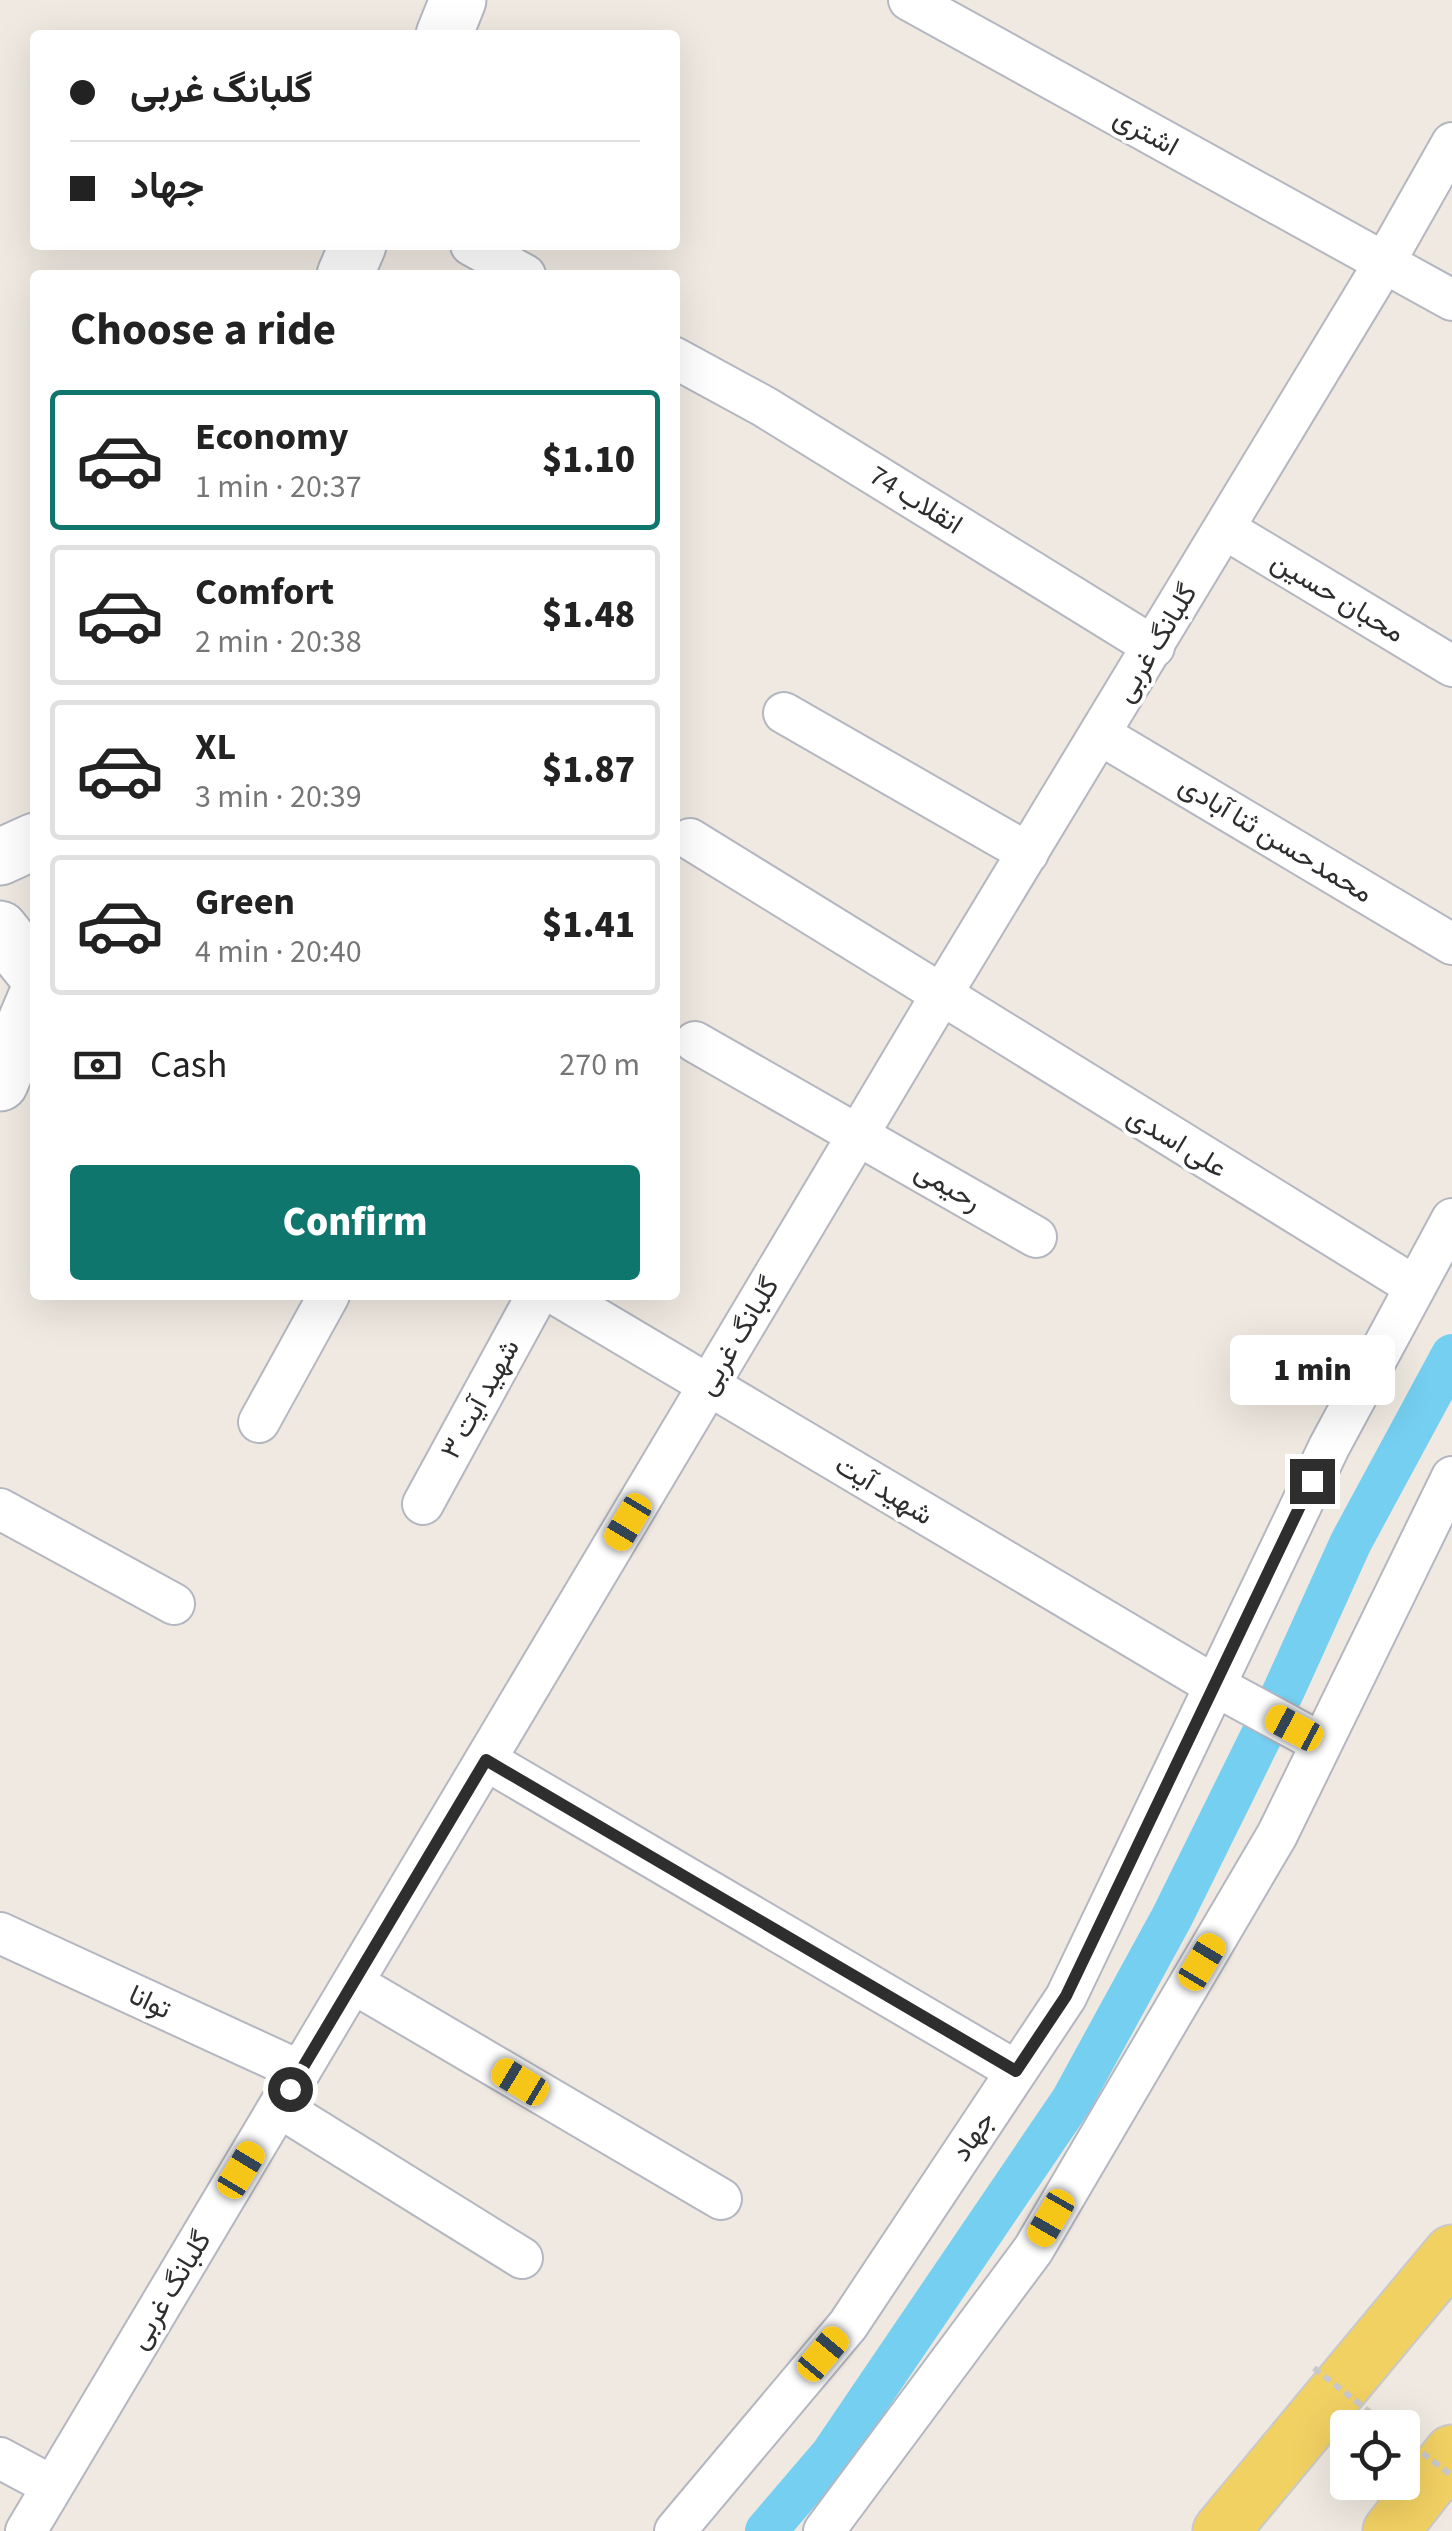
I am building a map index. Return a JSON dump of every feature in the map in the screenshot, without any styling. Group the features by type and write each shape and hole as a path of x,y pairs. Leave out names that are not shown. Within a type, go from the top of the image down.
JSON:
{"main road":[{"path":"446,30 458,0"},
{"path":"0,857 30,843"},
{"path":"0,929 30,966"},
{"path":"0,976 30,980"},
{"path":"0,1083 30,1012"},
{"path":"1221,2531 1452,2253"},
{"path":"1391,2531 1452,2454"}],"street":[{"name":"اشتری","path":"909,0 1452,300"},
{"name":"گلبانگ غربی","path":"26,2531 940,997 1383,265 1441,188 1452,142"},
{"path":"480,250 516,270"},
{"name":"انقلاب 74","path":"680,361 764,407 1154,647"},
{"name":"محبان حسین","path":"1224,529 1452,666"},
{"path":"784,712 1028,852"},
{"name":"محمدحسن ثنا آبادی","path":"1101,735 1452,944"},
{"name":"علی اسدی","path":"690,840 1414,1286"},
{"name":"رحیمی","path":"695,1042 1036,1237"},
{"name":"جهاد","path":"675,2531 848,2325 1066,1996 1212,1684 1452,1218"},
{"path":"259,1422 326,1300"},
{"name":"شهید آیت ۳","path":"423,1504 534,1300"},
{"name":"شهید آیت","path":"565,1300 1212,1684 1321,1743"},
{"path":"824,2531 1032,2250 1277,1834 1452,1477"},
{"path":"0,1509 174,1604"},
{"path":"486,1760 1016,2071"},
{"name":"توانا","path":"0,1934 300,2072"},
{"path":"352,1983 720,2199"},
{"path":"279,2107 522,2258"},
{"path":"0,2458 52,2486"}],"path":[{"path":"1314,2368 1367,2410"},
{"path":"1420,2451 1452,2476"}],"waterway":[{"path":"766,2531 831,2455 1072,2100 1172,1917 1284,1690 1351,1542 1452,1355"}],"route":[{"path":"290,2089 486,1760 1016,2071 1066,1996 1312,1481"}]}
